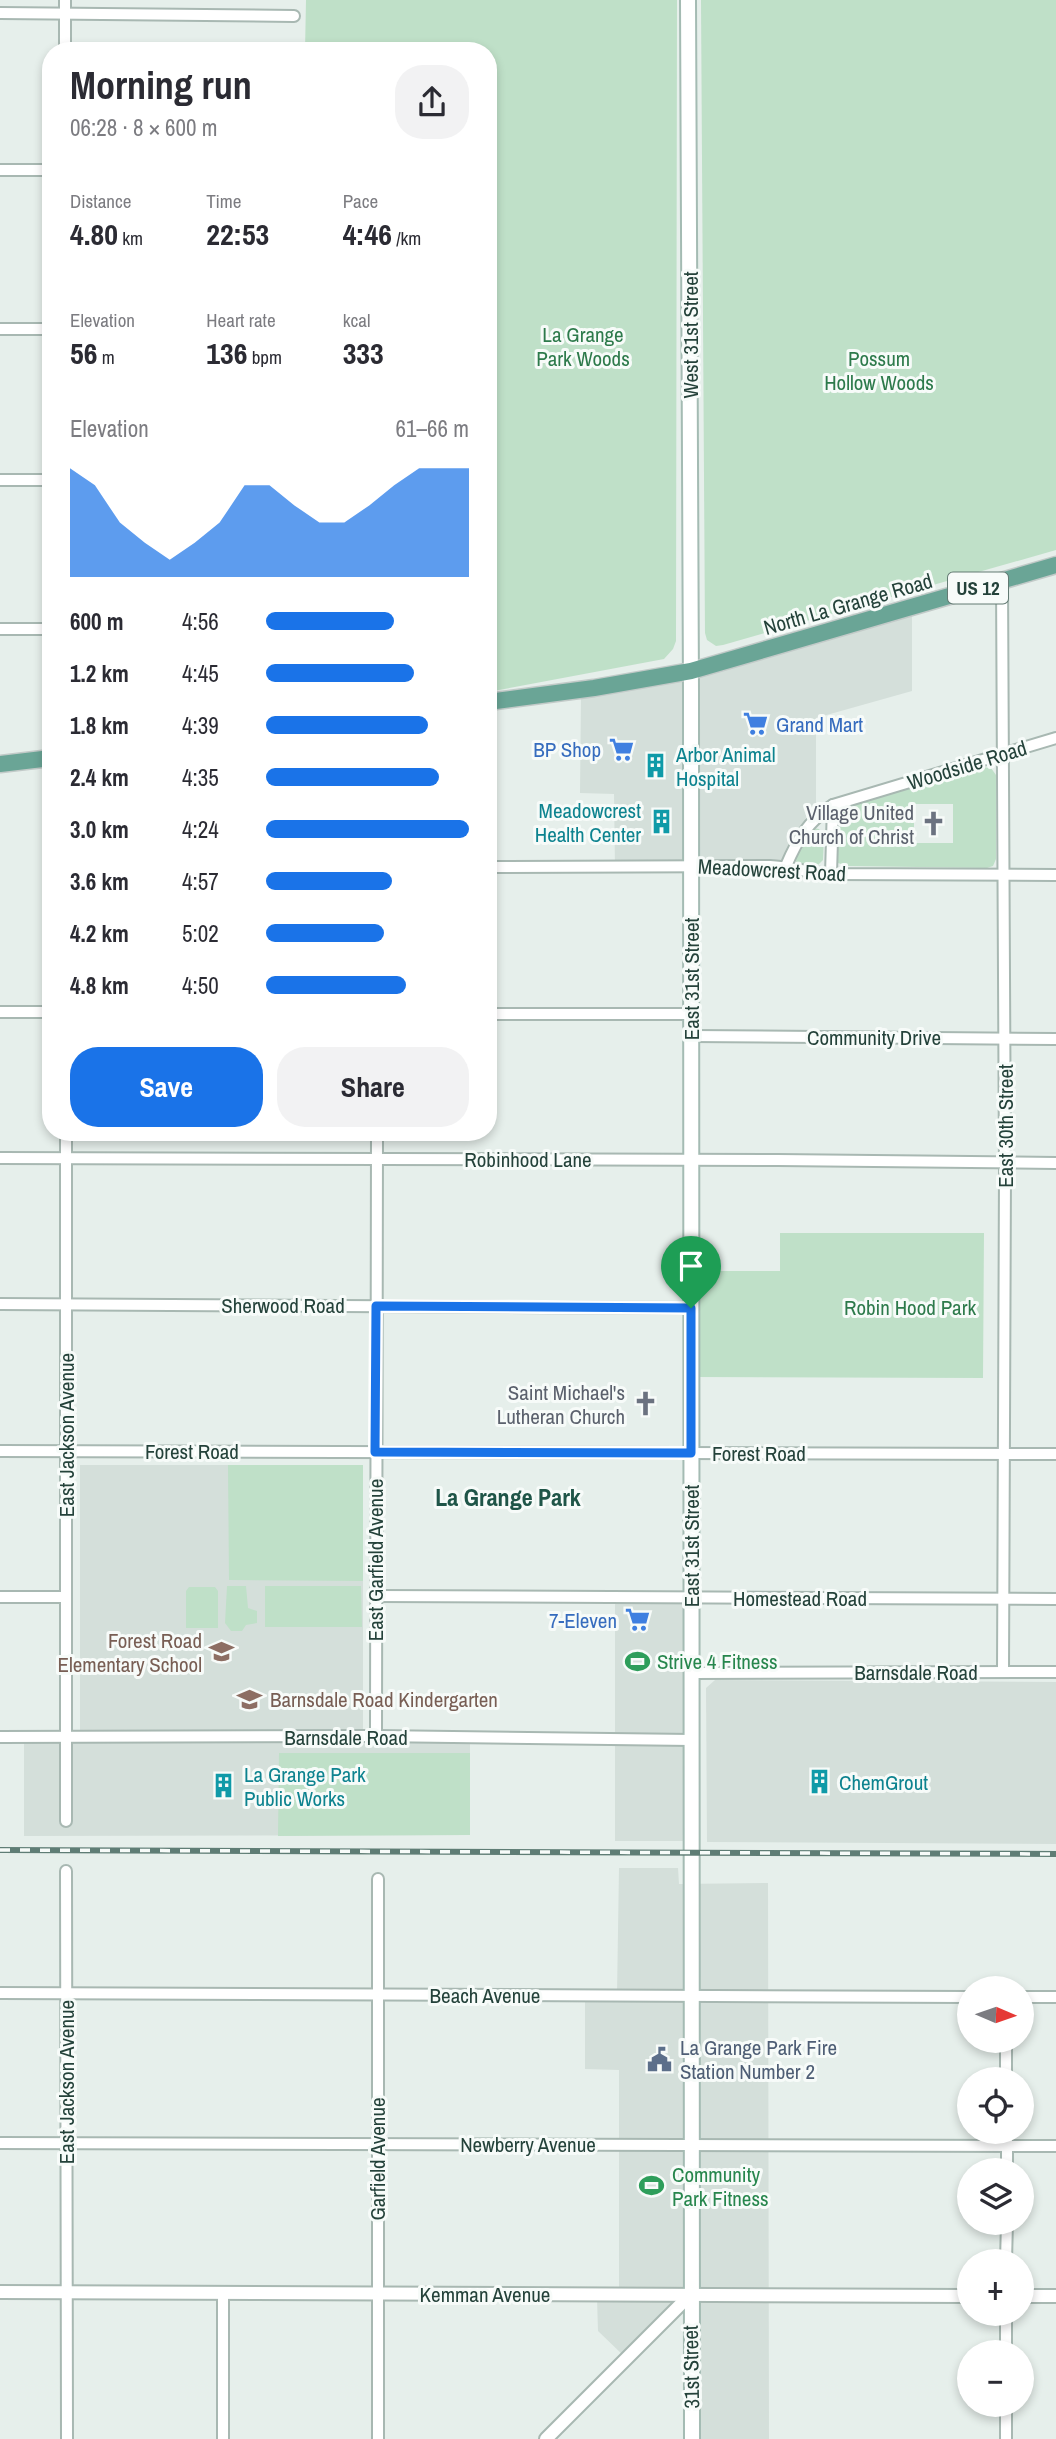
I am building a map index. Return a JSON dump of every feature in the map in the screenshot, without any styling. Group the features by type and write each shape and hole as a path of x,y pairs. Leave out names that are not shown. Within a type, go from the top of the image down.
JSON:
{"main road":[{"name":"West 31st Street","path":"688,0 691,671"},
{"name":"North La Grange Road","path":"691,671 1056,565"},
{"name":"US 12","path":"497,701 691,671"},
{"name":"East 31st Street","path":"691,671 691,2294"},
{"path":"0,764 42,759"},
{"name":"31st Street","path":"691,2294 692,2439"}],"street":[{"path":"65,0 65,42"},
{"path":"0,13 294,16"},
{"path":"0,170 42,170"},
{"path":"0,329 42,330"},
{"path":"0,481 42,480"},
{"name":"East 30th Street","path":"1002,581 1005,1162 1003,1671"},
{"path":"0,629 42,629"},
{"name":"Woodside Road","path":"786,866 796,841 804,830 812,820 833,805 1056,738"},
{"path":"831,874 833,805"},
{"name":"Meadowcrest Road","path":"497,867 786,866 804,872 831,874 1056,875"},
{"path":"0,1012 42,1012"},
{"path":"497,1014 691,1014"},
{"name":"Community Drive","path":"691,1036 1056,1039"},
{"name":"East Jackson Avenue","path":"66,1141 66,1822"},
{"name":"East Garfield Avenue","path":"376,1736 377,1141"},
{"name":"Robinhood Lane","path":"0,1158 1056,1163"},
{"name":"Sherwood Road","path":"0,1304 691,1308"},
{"name":"Forest Road","path":"0,1451 1056,1454"},
{"name":"Homestead Road","path":"376,1596 1056,1599"},
{"path":"0,1597 66,1597"},
{"name":"Barnsdale Road","path":"692,1673 1056,1672"},
{"name":"Barnsdale Road","path":"0,1737 376,1736 692,1740"},
{"name":"East Jackson Avenue","path":"66,1871 67,2439"},
{"name":"Garfield Avenue","path":"378,1879 378,2439"},
{"name":"Beach Avenue","path":"0,1993 957,1997"},
{"path":"1034,1997 1056,1997"},
{"name":"Newberry Avenue","path":"0,2143 1056,2146"},
{"path":"1007,2146 1007,2158"},
{"name":"Kemman Avenue","path":"0,2292 957,2296"},
{"path":"223,2292 223,2439"},
{"path":"546,2439 691,2294"},
{"path":"1034,2296 1056,2296"},
{"path":"1006,2417 1006,2439"}],"shaded area":[{"path":"912,614 912,691 816,718 816,804 793,836 779,870 695,869 696,675"},
{"path":"687,675 687,868 615,868 614,794 580,793 581,696"},
{"name":"Forest Road Elementary School","path":"80,1465 363,1465 363,1731 470,1735 470,1835 24,1836 24,1735 80,1735"},
{"path":"615,1593 686,1594 687,1841 615,1841"},
{"path":"715,1680 1056,1682 1056,1844 707,1842 706,1688"},
{"path":"619,1868 678,1868 679,1884 768,1883 769,2439 690,2439 689,2296 625,2357 598,2331 597,2298 619,2297 619,2070 585,2069 585,1994 617,1994"}],"green space":[{"name":"La Grange Park Woods","path":"306,0 677,0 676,641 664,659 497,690 497,42 305,42"},
{"name":"Possum Hollow Woods","path":"701,0 1056,0 1056,550 723,645 716,646 707,640"},
{"path":"981,767 991,768 996,775 996,859 993,866 987,868 848,866 838,863 839,809","holes":["914,804 953,804 953,843 914,843"]},
{"path":"813,828 819,829 824,837 823,860 817,866 801,865 796,862 794,854"},
{"name":"Robin Hood Park","path":"780,1233 984,1233 983,1378 694,1377 696,1271 780,1271"},
{"path":"228,1465 363,1465 363,1581 229,1580"},
{"path":"227,1586 246,1586 248,1608 257,1611 257,1623 246,1625 242,1631 231,1631 225,1623"},
{"path":"265,1586 361,1586 362,1627 265,1627"},
{"path":"189,1587 215,1587 218,1591 218,1628 186,1628 186,1591"},
{"path":"279,1753 470,1753 470,1835 278,1836"}],"railway":[{"path":"0,1850 1056,1854"}],"place":[{"name":"Grand Mart","path":"756,724"},
{"name":"BP Shop","path":"621,749"},
{"name":"Arbor Animal Hospital","path":"656,766"},
{"name":"Meadowcrest Health Center","path":"661,822"},
{"name":"Village United Church of Christ","path":"934,824"},
{"name":"Saint Michael's Lutheran Church","path":"645,1404"},
{"name":"7-Eleven","path":"637,1620"},
{"name":"Forest Road Elementary School","path":"222,1652"},
{"name":"Strive 4 Fitness","path":"637,1661"},
{"name":"Barnsdale Road Kindergarten","path":"250,1699"},
{"name":"ChemGrout","path":"819,1782"},
{"name":"La Grange Park Public Works","path":"224,1786"},
{"name":"La Grange Park Fire Station Number 2","path":"660,2059"},
{"name":"Community Park Fitness","path":"652,2186"}],"district":[{"name":"La Grange Park","path":"508,1497"}],"route":[{"path":"376,1306 691,1308 691,1453 375,1452 376,1306"}]}
